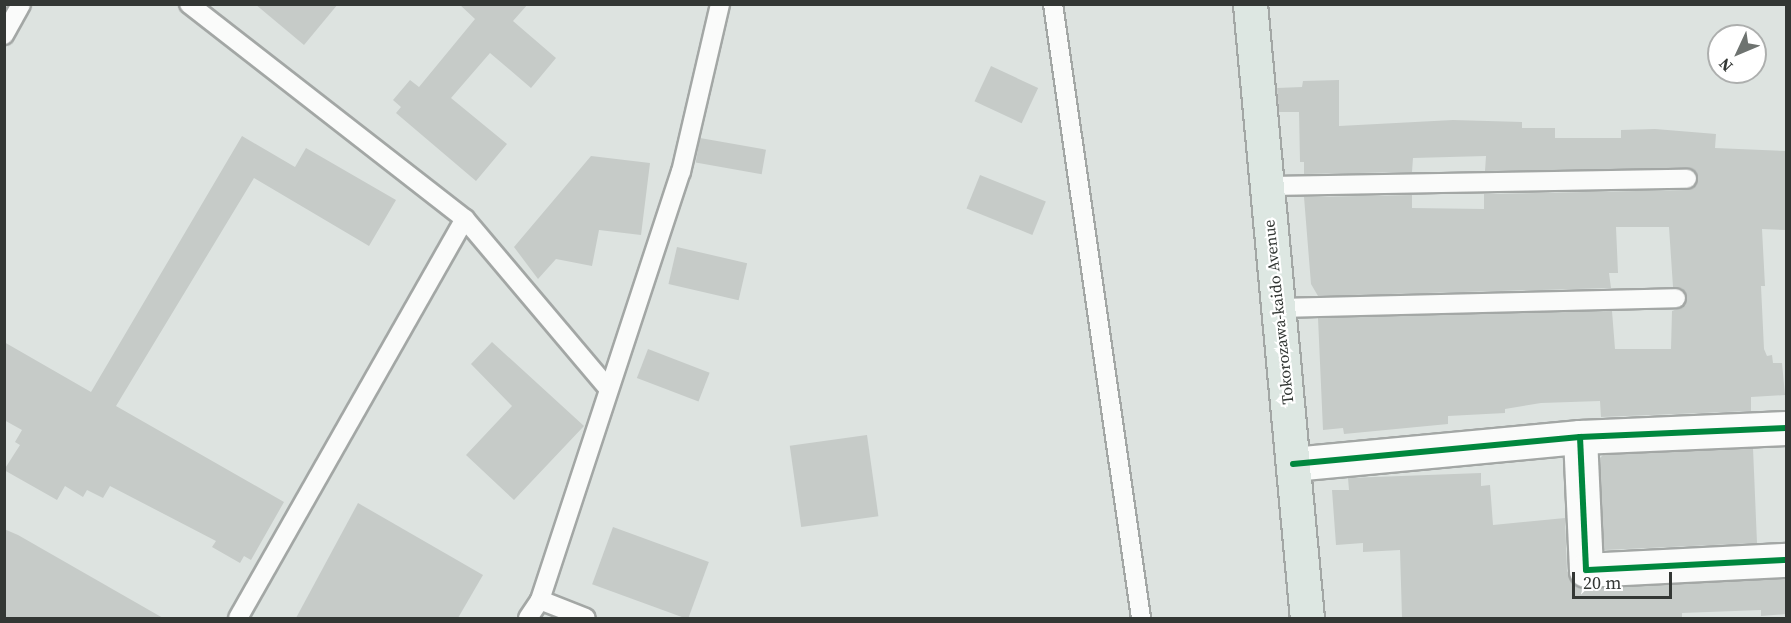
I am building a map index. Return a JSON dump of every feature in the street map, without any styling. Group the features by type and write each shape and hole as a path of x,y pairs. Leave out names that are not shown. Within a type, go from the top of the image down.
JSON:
{"main road":[{"name":"Tokorozawa-kaido Avenue","path":"1251,4 1307,618"}],"street":[{"path":"1293,464 1580,437 1786,428"},
{"path":"1580,437 1586,570 1786,560"}],"lane":[{"path":"4,35 21,4"},
{"path":"189,4 465,219 608,388"},
{"path":"528,618 540,600 681,172 720,4"},
{"path":"1053,4 1141,618"},
{"path":"1266,186 1688,179"},
{"path":"238,618 465,219"},
{"path":"1278,308 1676,298"},
{"path":"540,600 586,618"}],"building":[{"path":"255,4 338,4 304,45"},
{"path":"459,4 528,4 513,21 556,58 531,88 490,53 451,98 507,144 476,181 396,113 401,107 393,100 410,80 419,87 475,19"},
{"path":"991,66 1038,88 1022,123 975,101"},
{"path":"1339,80 1339,126 1453,120 1522,122 1522,128 1555,128 1555,138 1621,138 1621,130 1655,129 1716,134 1715,148 1786,151 1786,230 1762,229 1765,286 1761,286 1764,349 1767,356 1772,355 1773,363 1782,363 1785,395 1751,397 1751,411 1601,417 1600,401 1541,403 1505,409 1505,413 1448,416 1448,424 1344,434 1343,428 1323,430 1318,318 1612,311 1615,349 1671,349 1672,311 1682,307 1687,297 1682,288 1673,287 1669,227 1616,227 1618,273 1609,273 1611,288 1318,296 1311,284 1304,197 1412,195 1412,208 1484,209 1484,194 1687,190 1698,179 1696,173 1687,168 1485,171 1486,156 1413,158 1412,172 1304,174 1304,162 1300,162 1299,112 1279,112 1277,88 1302,87 1303,81"},
{"path":"242,136 295,167 306,148 396,200 369,246 254,178 116,406 284,502 251,560 244,556 240,563 212,547 216,541 110,486 103,498 87,490 83,497 65,486 57,500 4,470 20,445 15,442 22,430 4,420 4,342 91,392"},
{"path":"700,138 766,150 762,174 696,163"},
{"path":"591,156 650,163 641,235 599,230 592,266 556,259 538,279 514,247"},
{"path":"980,175 1046,202 1032,235 967,208"},
{"path":"677,247 747,263 739,300 668,284"},
{"path":"492,342 584,426 514,500 466,455 512,406 471,364"},
{"path":"648,349 710,373 699,402 637,378"},
{"path":"867,435 878,516 801,527 790,446"},
{"path":"1753,448 1757,543 1604,550 1600,458 1603,455"},
{"path":"1481,473 1481,486 1490,485 1493,525 1565,518 1567,571 1578,587 1786,579 1786,614 1761,616 1761,610 1682,613 1682,617 1402,618 1400,550 1363,552 1363,543 1336,545 1332,490 1349,490 1348,478"},
{"path":"358,503 483,575 458,618 296,618"},
{"path":"613,527 709,562 688,618 592,584"},
{"path":"4,529 18,535 163,618 4,618"}],"cycle path":[{"path":"1293,464 1580,437 1786,428"},
{"path":"1580,437 1586,570 1786,560"}]}
